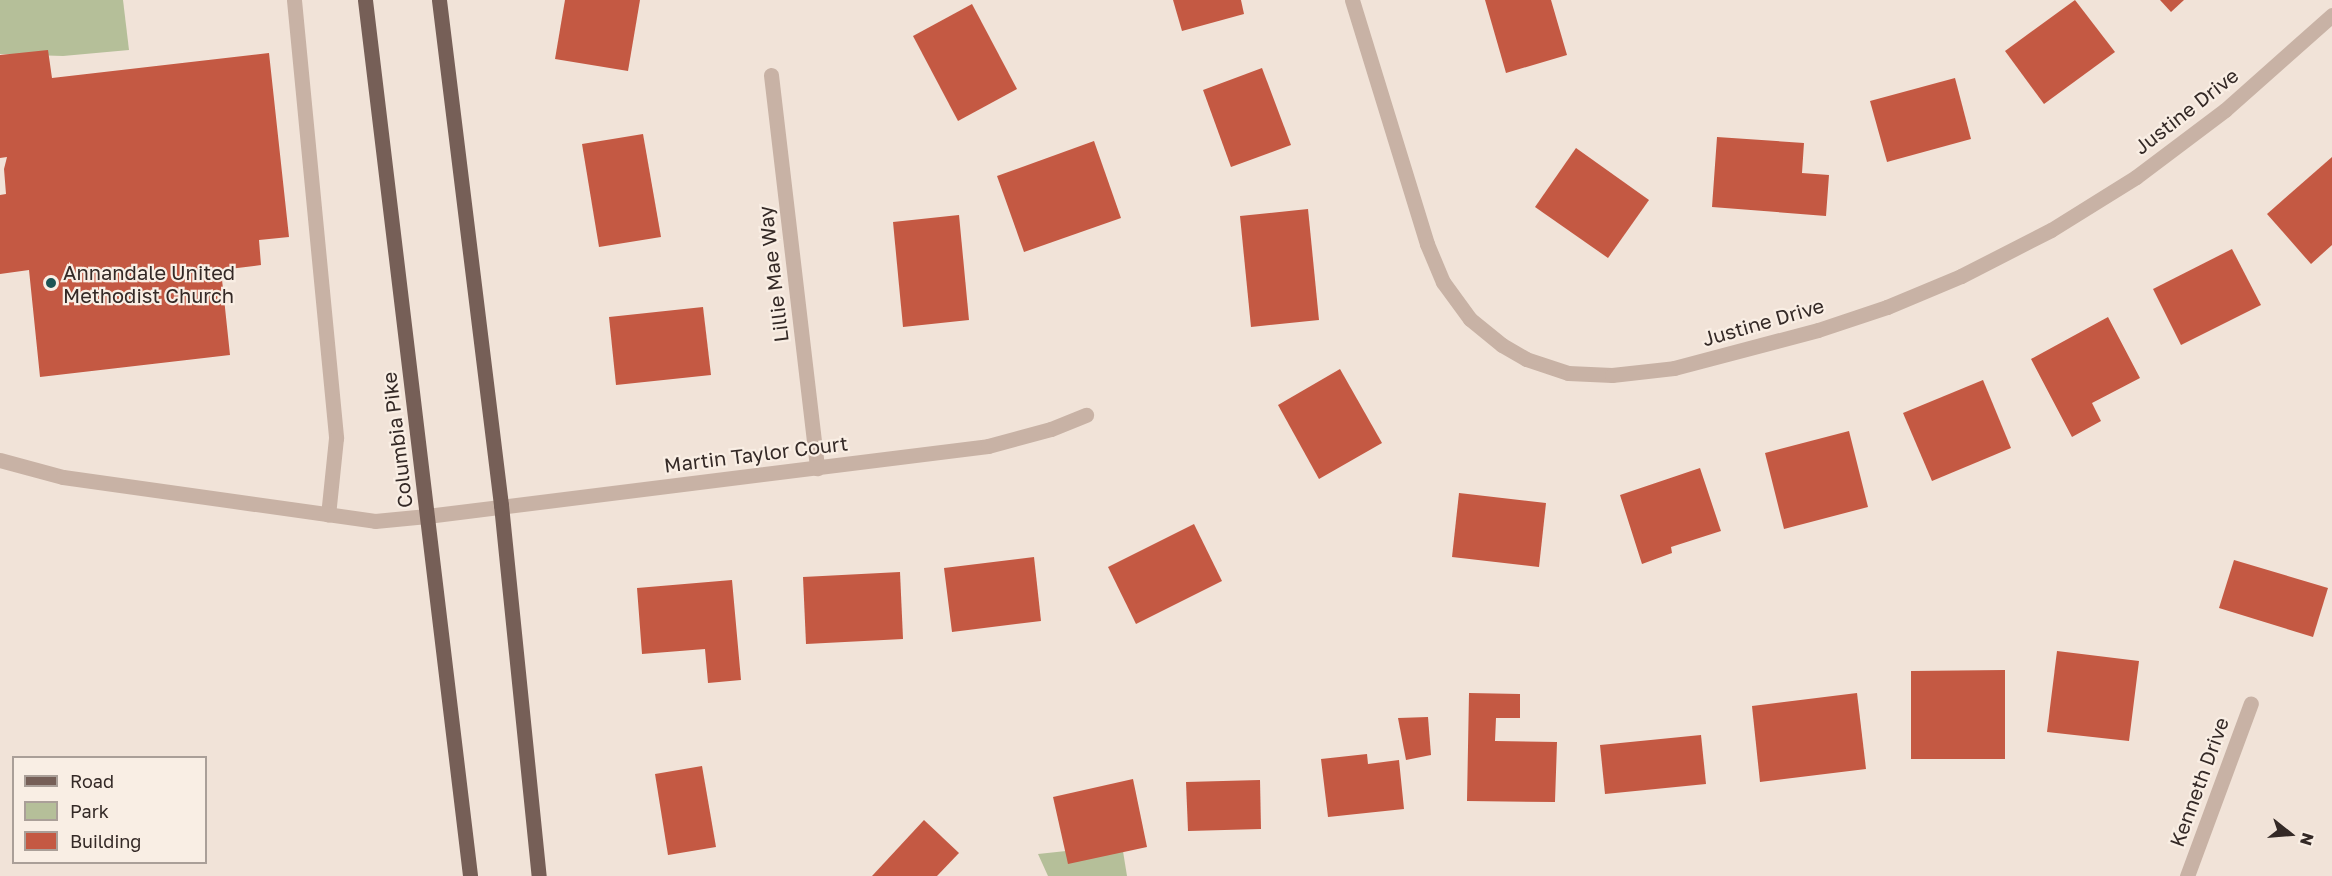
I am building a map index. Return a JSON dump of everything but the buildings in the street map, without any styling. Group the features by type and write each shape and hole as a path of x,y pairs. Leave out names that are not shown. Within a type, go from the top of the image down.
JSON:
{"main road":[{"name":"Columbia Pike","path":"365,0 470,876"},
{"path":"439,0 501,505 539,876"}],"street":[{"path":"294,0 336,438 328,515"},
{"name":"Justine Drive","path":"1352,0 1427,244 1443,282 1470,319 1502,345 1526,359 1568,373 1612,375 1674,369 1818,330 1887,307 1961,276 2051,230 2136,177 2225,111 2332,15"},
{"name":"Lillie Mae Way","path":"771,75 817,468"},
{"name":"Martin Taylor Court","path":"0,460 63,477 375,521 988,446 1051,429 1086,415"},
{"name":"Kenneth Drive","path":"2187,876 2251,703"}],"green space":[{"path":"0,0 123,0 129,50 63,56 0,54"},
{"path":"1122,845 1127,876 1048,876 1038,854"}],"place":[{"name":"Annandale United Methodist Church","path":"51,283"}]}
